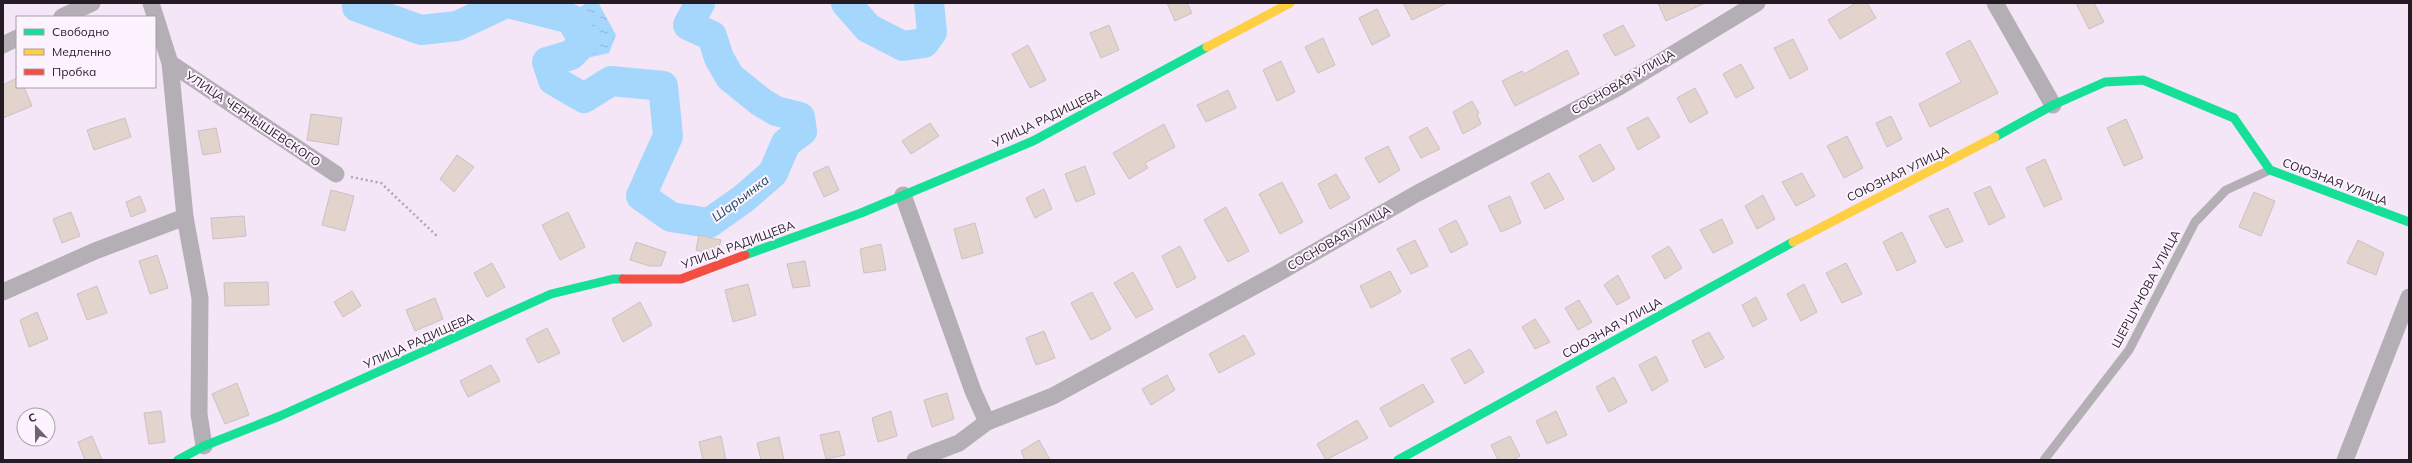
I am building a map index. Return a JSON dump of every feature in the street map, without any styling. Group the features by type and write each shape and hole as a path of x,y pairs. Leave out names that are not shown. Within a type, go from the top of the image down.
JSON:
{"street":[{"path":"64,16 92,3"},
{"path":"151,3 155,16"},
{"name":"УЛИЦА РАДИЩЕВА","path":"178,460 204,446 287,413 551,294 613,279 681,279 903,195 1033,141 1290,3"},
{"name":"СОСНОВАЯ УЛИЦА","path":"915,460 959,443 987,422 1053,396 1416,194 1619,87 1757,3"},
{"path":"1994,3 2053,105"},
{"path":"156,19 170,63 185,217 200,298 199,414 204,446"},
{"path":"3,45 16,38"},
{"name":"УЛИЦА ЧЕРНЫШЕВСКОГО","path":"170,63 336,174"},
{"name":"СОЮЗНАЯ УЛИЦА","path":"1398,460 1729,275 1843,214 1957,158 2053,105 2104,82 2143,80 2234,118 2270,170 2409,222"},
{"path":"903,195 973,391 987,422"},
{"path":"3,292 95,251 185,217"},
{"path":"2345,460 2409,297"}],"lane":[{"name":"ШЕРШУНОВА УЛИЦА","path":"2044,460 2129,350 2195,222 2226,190 2270,170"}],"path":[{"path":"336,174 381,183 438,237"}],"water":[{"path":"586,3 599,4 616,35 609,53 578,60 573,43 584,42 574,12"}],"building":[{"path":"1167,3 1187,3 1192,13 1175,21"},
{"path":"1403,3 1447,3 1412,20"},
{"path":"1658,3 1705,3 1666,21"},
{"path":"1856,3 1867,3 1876,18 1840,39 1828,20"},
{"path":"2076,3 2094,3 2104,22 2089,29"},
{"path":"1377,9 1390,36 1372,45 1359,18"},
{"path":"1109,25 1119,50 1101,58 1090,33"},
{"path":"1623,25 1635,46 1615,56 1603,35"},
{"path":"1323,38 1335,65 1318,73 1305,47"},
{"path":"1793,39 1808,69 1790,79 1774,48"},
{"path":"1970,40 1998,93 1930,127 1919,104 1961,82 1946,53"},
{"path":"1028,45 1046,80 1030,88 1012,54"},
{"path":"1567,50 1579,74 1515,106 1502,81 1522,71 1524,74"},
{"path":"1281,61 1295,92 1277,101 1263,70"},
{"path":"1741,64 1754,88 1736,98 1723,74"},
{"path":"16,78 16,88 24,88 32,106 3,118 3,85"},
{"path":"1695,88 1708,113 1690,123 1677,98"},
{"path":"1228,90 1236,108 1206,122 1197,105"},
{"path":"1472,101 1479,113 1477,114 1481,124 1463,134 1453,112"},
{"path":"311,114 342,118 338,145 307,140"},
{"path":"1891,116 1902,139 1887,147 1876,123"},
{"path":"1648,117 1660,137 1638,150 1627,128"},
{"path":"125,118 131,137 94,150 87,130"},
{"path":"2126,119 2143,158 2124,166 2107,128"},
{"path":"930,123 939,136 911,154 902,141"},
{"path":"1164,124 1175,147 1145,163 1148,168 1129,179 1113,153"},
{"path":"1427,127 1440,149 1421,158 1409,137"},
{"path":"216,128 221,152 203,155 198,131"},
{"path":"1847,136 1863,168 1844,178 1827,146"},
{"path":"1600,144 1615,169 1593,182 1579,156"},
{"path":"1388,146 1400,170 1379,183 1365,158"},
{"path":"457,155 474,167 454,192 440,179"},
{"path":"2045,159 2062,199 2044,207 2026,168"},
{"path":"828,166 839,190 824,197 813,173"},
{"path":"1085,166 1095,194 1076,202 1065,174"},
{"path":"1549,173 1564,199 1545,209 1531,183"},
{"path":"1802,173 1815,196 1796,206 1782,182"},
{"path":"1336,174 1350,198 1330,209 1318,184"},
{"path":"1282,182 1303,222 1280,234 1259,194"},
{"path":"1990,186 2005,217 1989,225 1974,193"},
{"path":"1044,189 1052,209 1035,218 1026,198"},
{"path":"331,190 354,196 345,231 322,225"},
{"path":"2254,192 2275,201 2261,236 2239,227"},
{"path":"1763,195 1775,219 1757,229 1745,206"},
{"path":"140,196 146,211 131,217 126,202"},
{"path":"1510,196 1521,223 1501,232 1488,206"},
{"path":"1226,207 1249,251 1228,262 1204,220"},
{"path":"1948,208 1963,241 1946,248 1929,216"},
{"path":"71,212 80,236 62,243 53,219"},
{"path":"568,212 585,247 560,260 542,225"},
{"path":"244,216 246,236 213,239 211,218"},
{"path":"1722,219 1733,243 1713,253 1700,230"},
{"path":"1456,220 1468,244 1451,253 1439,229"},
{"path":"975,223 983,253 962,259 954,229"},
{"path":"1902,232 1916,262 1897,271 1883,242"},
{"path":"699,235 721,240 718,252 714,254 696,250"},
{"path":"1415,240 1428,266 1411,274 1397,249"},
{"path":"2358,240 2384,253 2376,275 2347,263"},
{"path":"636,242 666,252 661,266 650,266 630,260"},
{"path":"881,244 886,270 864,273 860,249"},
{"path":"1180,246 1196,278 1177,288 1162,256"},
{"path":"1669,246 1682,268 1665,279 1652,256"},
{"path":"157,255 168,288 150,294 139,261"},
{"path":"805,261 810,286 793,288 787,264"},
{"path":"492,263 505,287 487,297 474,273"},
{"path":"1846,263 1862,294 1842,303 1826,273"},
{"path":"1390,271 1401,292 1371,308 1360,286"},
{"path":"1133,272 1153,309 1136,318 1114,283"},
{"path":"1618,275 1630,298 1617,305 1604,285"},
{"path":"268,282 269,305 225,306 224,283"},
{"path":"748,284 756,315 733,322 725,290"},
{"path":"1804,284 1817,312 1801,321 1787,294"},
{"path":"97,286 107,313 87,320 77,294"},
{"path":"352,291 361,306 343,317 334,302"},
{"path":"1092,292 1111,329 1091,340 1071,303"},
{"path":"1756,297 1767,319 1753,327 1742,305"},
{"path":"435,298 443,319 415,331 406,310"},
{"path":"1579,300 1592,322 1578,330 1565,308"},
{"path":"640,302 652,325 623,342 612,319"},
{"path":"37,312 48,339 29,347 20,320"},
{"path":"1535,319 1550,342 1535,349 1522,327"},
{"path":"547,328 560,353 538,363 526,339"},
{"path":"1044,331 1055,358 1036,365 1026,338"},
{"path":"1709,332 1724,358 1705,368 1692,341"},
{"path":"1244,335 1255,354 1219,373 1209,354"},
{"path":"1470,349 1484,372 1465,384 1451,359"},
{"path":"1656,356 1668,381 1652,391 1639,365"},
{"path":"491,365 500,381 468,397 460,381"},
{"path":"1167,375 1175,390 1151,405 1142,389"},
{"path":"1614,377 1627,402 1609,412 1596,387"},
{"path":"237,383 249,415 225,424 212,394"},
{"path":"1423,384 1434,402 1390,427 1380,408"},
{"path":"947,393 954,419 932,427 924,400"},
{"path":"161,411 165,442 149,444 144,413"},
{"path":"891,411 897,436 878,442 872,418"},
{"path":"1556,411 1567,435 1547,444 1536,421"},
{"path":"1357,420 1368,438 1326,460 1317,444"},
{"path":"839,431 845,455 826,459 820,435"},
{"path":"92,436 102,460 85,460 78,442"},
{"path":"721,436 726,460 703,460 699,442"},
{"path":"1510,436 1520,456 1513,460 1498,460 1491,445"},
{"path":"779,437 784,460 761,460 757,443"},
{"path":"1039,440 1050,460 1025,460 1021,451"}],"waterway":[{"name":"Шарьинка","path":"357,3 357,7 421,30 457,26 506,3"},
{"name":"Шарьинка","path":"508,3 571,19 584,42 571,55 547,62 553,80 584,98 611,81 663,86 668,136 641,196 671,217 709,223 743,199 773,173 786,143 802,131 800,117 776,111 761,102 730,77 719,58 712,36 688,25 700,3"},
{"name":"Шарьинка","path":"846,3 868,28 903,46 924,43 932,32 929,3"}],"traffic: fast":[{"path":"745,255 861,213 1033,141 1207,47"},
{"path":"1995,137 2053,105 2105,82 2143,80 2234,118 2270,170 2409,222"},
{"path":"1398,460 1793,242"},
{"path":"178,460 204,446 280,416 551,294 613,279 623,279"}],"traffic: slow":[{"path":"1207,47 1290,3"},
{"path":"1793,242 1995,137"}],"traffic: jam":[{"path":"623,279 681,279 745,255"}]}
